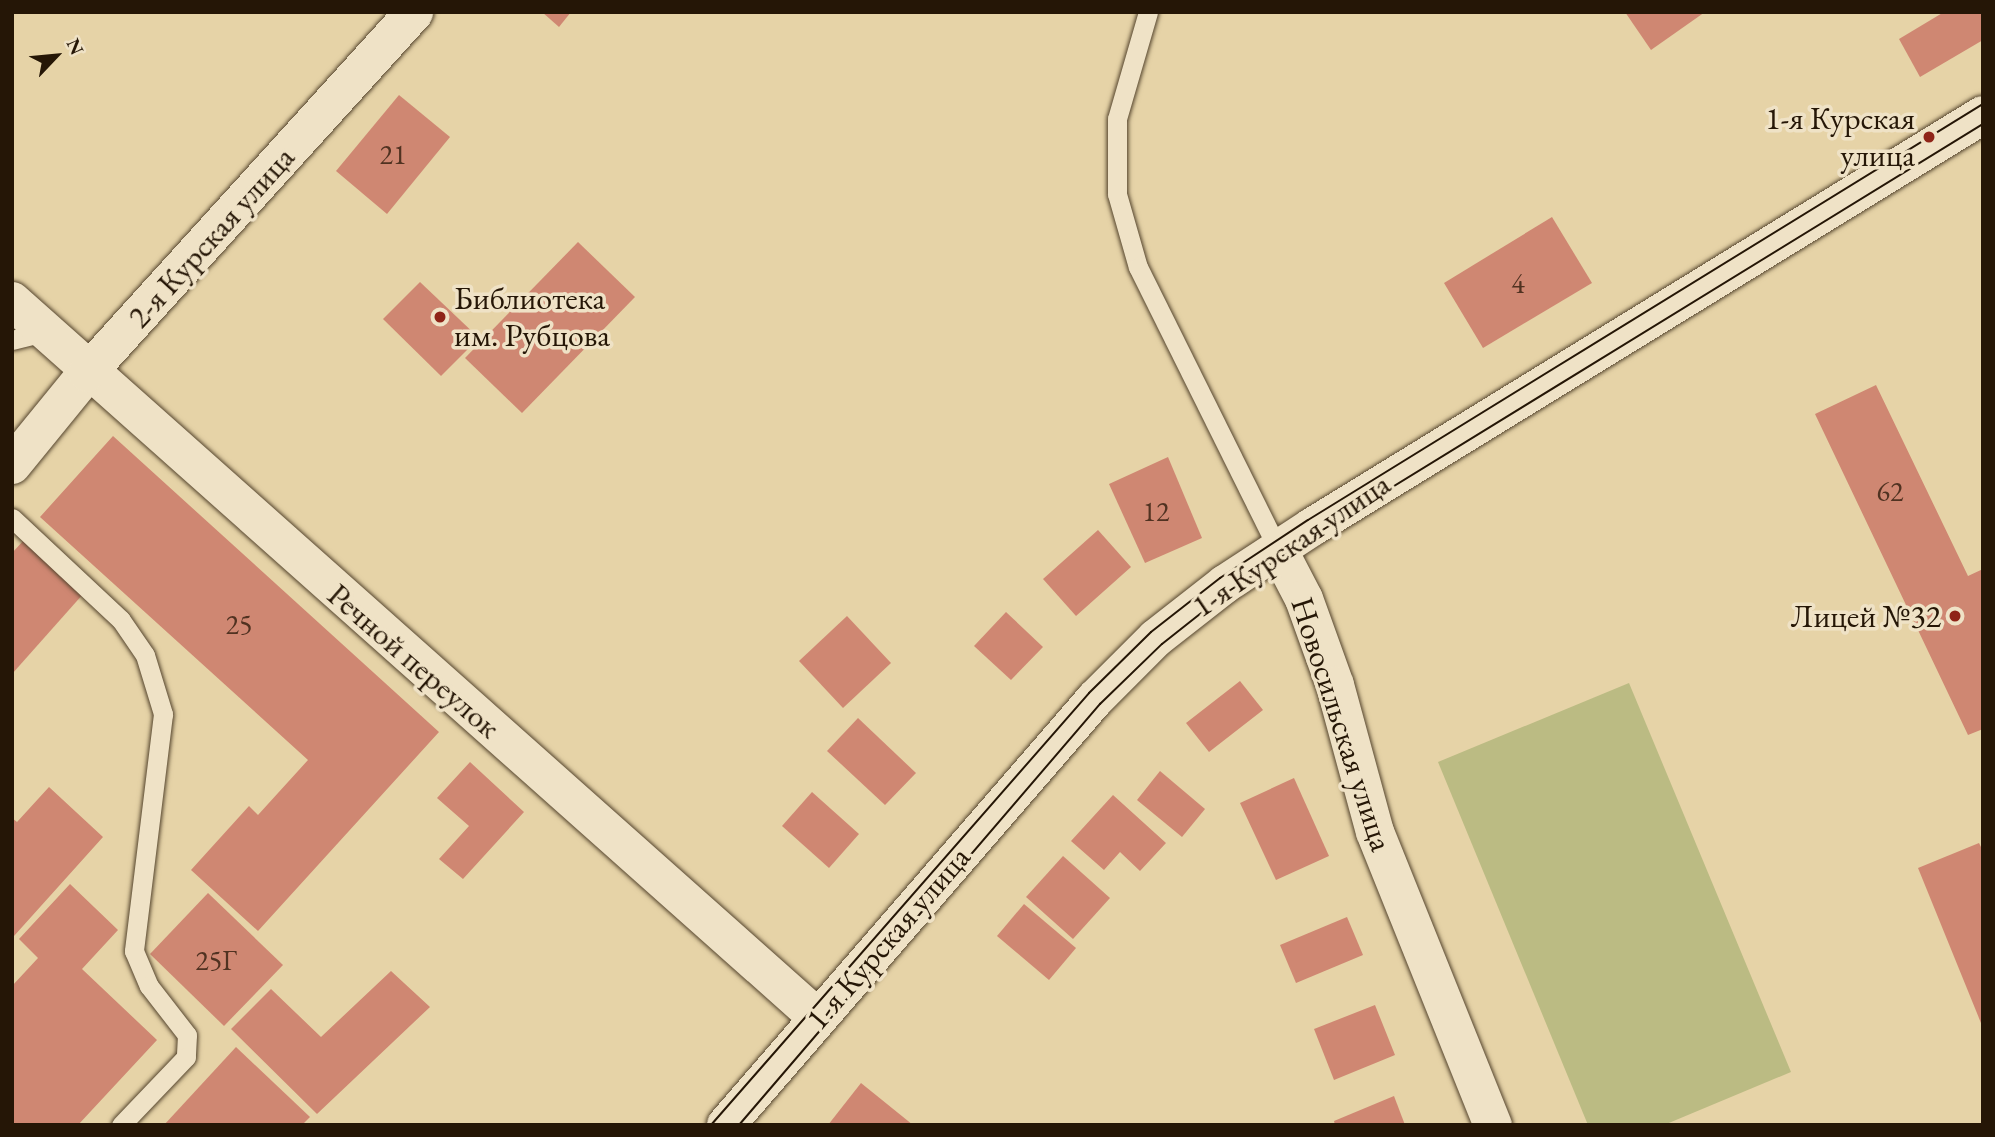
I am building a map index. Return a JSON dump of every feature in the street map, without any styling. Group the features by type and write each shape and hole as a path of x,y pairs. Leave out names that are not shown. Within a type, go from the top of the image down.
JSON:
{"street":[{"name":"2-я Курская улица","path":"12,466 87,373 414,12"},
{"name":"1-я Курская улица","path":"726,1125 1095,699 1156,638 1278,549 1983,116"},
{"name":"Речной переулок","path":"12,301 29,336 87,373 818,1018"},
{"name":"Новосильская улица","path":"1278,549 1304,599 1335,685 1375,832 1493,1125"}],"lane":[{"name":"Новосильская улица","path":"1148,12 1117,119 1117,194 1138,267 1278,549"},
{"path":"12,518 121,620 145,655 163,714 134,951 149,986 187,1035 186,1057 121,1125"}],"green space":[{"path":"1629,683 1791,1072 1664,1125 1588,1125 1438,762"}],"building":[{"path":"542,12 571,12 559,27"},
{"path":"1625,12 1705,12 1651,50"},
{"path":"1944,12 1983,12 1983,40 1920,77 1899,39"},
{"path":"399,95 450,137 387,214 336,171"},
{"path":"1552,217 1592,283 1483,348 1444,283"},
{"path":"578,242 635,297 522,413 465,358"},
{"path":"420,282 479,338 441,376 383,319"},
{"path":"1876,385 1968,576 1983,569 1983,729 1968,735 1815,414"},
{"path":"113,436 439,732 258,931 191,870 249,806 258,815 308,760 40,517"},
{"path":"1168,457 1202,538 1145,563 1109,484"},
{"path":"1098,530 1131,567 1076,616 1043,579"},
{"path":"24,540 84,593 12,674 12,553"},
{"path":"1006,612 1043,647 1011,680 974,646"},
{"path":"847,616 891,663 843,708 799,661"},
{"path":"1240,681 1263,710 1209,752 1186,723"},
{"path":"858,718 916,773 885,805 827,751"},
{"path":"470,762 524,812 463,879 439,859 469,826 437,798"},
{"path":"1160,771 1205,809 1182,837 1137,800"},
{"path":"1294,778 1329,856 1276,880 1240,803"},
{"path":"49,787 103,837 14,936 12,818 17,822"},
{"path":"812,792 859,834 829,868 782,826"},
{"path":"1113,795 1166,843 1140,871 1120,852 1104,870 1071,841"},
{"path":"1979,843 1983,851 1983,1028 1918,868"},
{"path":"1063,856 1110,898 1073,939 1026,897"},
{"path":"70,884 118,930 82,969 157,1040 78,1125 12,1125 12,986 38,958 19,939"},
{"path":"208,893 283,965 224,1026 150,954"},
{"path":"1024,904 1076,948 1049,980 997,936"},
{"path":"1347,917 1363,955 1296,983 1280,945"},
{"path":"391,971 430,1007 317,1114 231,1029 271,989 321,1037"},
{"path":"1375,1005 1395,1055 1334,1080 1314,1029"},
{"path":"236,1047 310,1117 302,1125 164,1125"},
{"path":"861,1083 913,1125 828,1125"},
{"path":"1394,1096 1405,1125 1335,1125 1334,1121"}],"tram line":[{"path":"711,1125 1089,693 1151,632 1220,578 1308,520 1983,104"},
{"path":"739,1125 1100,704 1162,644 1229,591 1316,534 1983,124"}],"place":[{"name":"1-я Курская улица","path":"1929,137"},
{"name":"Библиотека им. Рубцова","path":"440,317"},
{"name":"Лицей №32","path":"1955,616"}]}
